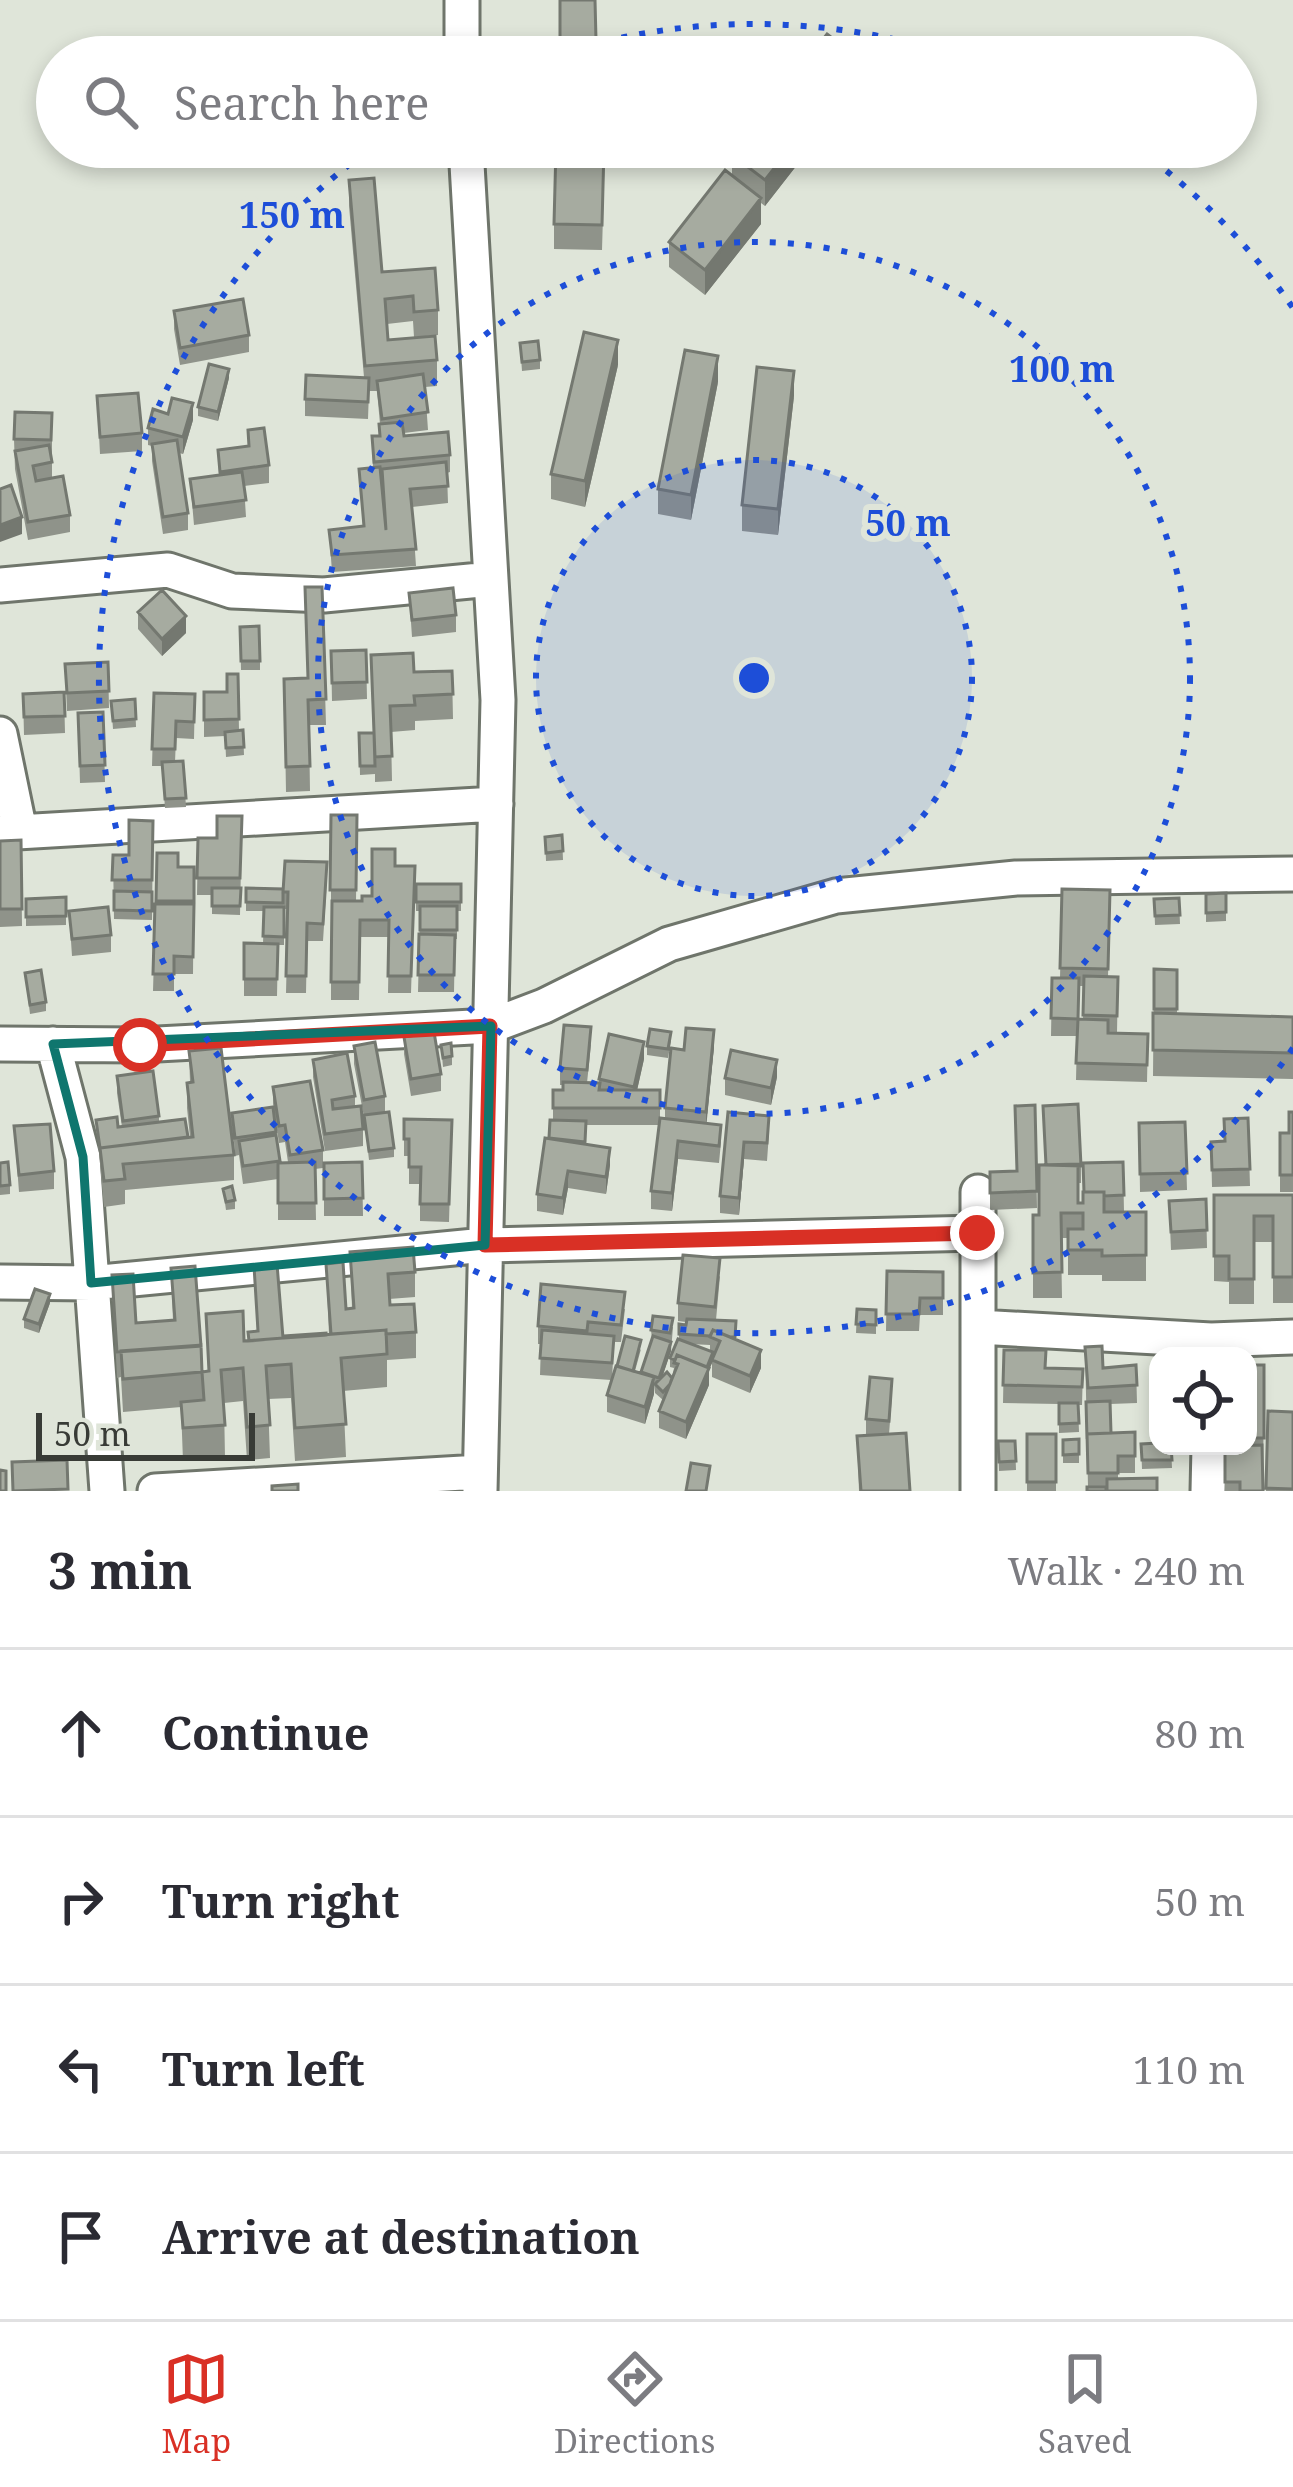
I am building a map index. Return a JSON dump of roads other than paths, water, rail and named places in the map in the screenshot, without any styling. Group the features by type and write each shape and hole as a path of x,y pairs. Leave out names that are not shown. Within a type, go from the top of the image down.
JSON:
{"street":[{"path":"462,0 462,36"},
{"path":"155,1491 480,1482 498,700 467,168"},
{"path":"0,585 168,570 232,591 323,595 491,579"},
{"path":"0,734 10,832 496,804"},
{"path":"0,1044 140,1045 490,1026 544,1006 669,944 836,896 1016,878 1293,874"},
{"path":"53,1044 83,1157 106,1491"},
{"path":"978,1192 978,1491"},
{"path":"0,1282 91,1283 485,1245 977,1233"},
{"path":"978,1327 1200,1347"},
{"path":"1218,1347 1293,1336"},
{"path":"1208,1491 1209,1455"}]}
